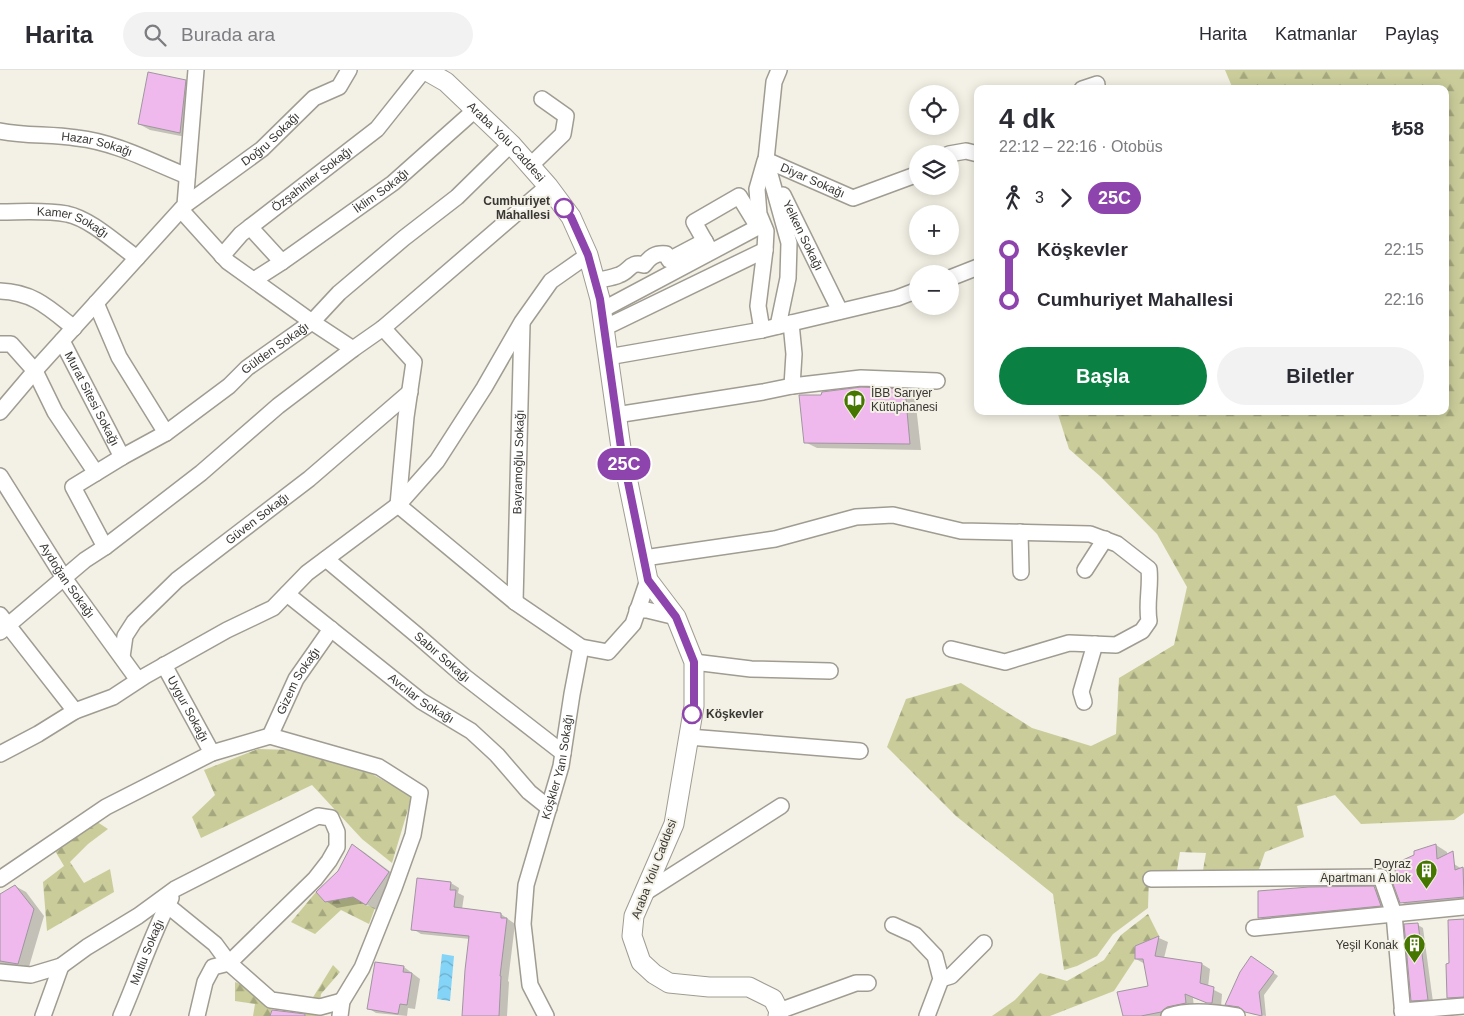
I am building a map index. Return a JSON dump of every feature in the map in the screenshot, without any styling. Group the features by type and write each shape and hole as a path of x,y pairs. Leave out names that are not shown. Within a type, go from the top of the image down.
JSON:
{"street":[{"path":"196,70 183,208 228,262 353,349"},
{"name":"Doğru Sokağı","path":"0,412 62,340 183,208 262,149 314,98 339,87 349,70"},
{"name":"Araba Yolu Caddesi","path":"424,70 446,82 511,144 548,186 571,217 588,255 595,281 603,319 621,448 648,580 676,617 694,662 694,706 674,824 634,916 632,936 641,962 654,974 669,982 709,987 749,987 773,999 778,1014"},
{"name":"Özşahinler Sokağı","path":"222,256 241,234 377,129 424,70"},
{"path":"762,330 758,306 766,250 766,231 759,214 757,189 766,160 774,82 779,70"},
{"path":"530,166 563,134 566,116 542,99"},
{"name":"İklim Sokağı","path":"282,262 393,182 476,110"},
{"name":"Hazar Sokağı","path":"0,130 20,134 78,138 118,148 187,176"},
{"name":"Gülden Sokağı","path":"105,546 73,488 122,457 166,433 229,386 247,368 312,322 339,293 404,238 457,198 511,144"},
{"path":"959,152 966,151 974,153"},
{"path":"766,160 789,243 784,324 794,354 792,386"},
{"name":"Diyar Sokağı","path":"766,160 853,198 909,177"},
{"name":"Yelken Sokağı","path":"766,160 840,311"},
{"path":"75,711 3,624 201,473 278,406 383,328 548,186"},
{"name":"Kamer Sokağı","path":"0,212 37,212 68,215 90,224 137,258"},
{"path":"250,227 282,262 254,280"},
{"path":"595,281 621,275 630,266 637,263 647,270 651,257 660,253 666,254 669,260 708,247 603,319"},
{"path":"603,319 766,250"},
{"path":"0,754 38,734 75,711 113,696 227,630 273,608 307,573 398,505 437,462 484,388 522,322 551,281 588,255"},
{"path":"959,275 974,269"},
{"path":"0,291 23,293 44,303 74,328"},
{"path":"608,357 762,330 897,298 909,293"},
{"path":"96,303 119,357 166,433"},
{"name":"Bayramoğlu Sokağı","path":"515,602 522,322"},
{"path":"383,328 414,362 401,464 398,505"},
{"name":"Murat Sitesi Sokağı","path":"62,340 122,457"},
{"path":"0,344 11,344 35,371 56,412 96,473"},
{"path":"616,416 792,386 861,378 937,382"},
{"name":"Güven Sokağı","path":"122,657 125,636 134,622 177,580 309,479 410,392"},
{"name":"Aydoğan Sokağı","path":"0,476 64,578 138,680"},
{"path":"398,505 515,602 581,648 608,652 632,624 648,580"},
{"path":"644,558 775,539 856,517 893,515 961,531 1090,534 1117,544 1149,569 1150,584 1147,606 1149,621 1142,631 1116,645 1069,643 1005,662 951,649"},
{"path":"1020,532 1022,572"},
{"path":"1085,570 1105,539"},
{"name":"Sabır Sokağı","path":"326,559 405,624 465,677 563,753"},
{"name":"Avcılar Sokağı","path":"287,594 422,701 471,731 497,755 529,792 548,808"},
{"path":"638,610 647,610 676,617"},
{"name":"Gizem Sokağı","path":"270,736 296,679 331,629"},
{"path":"1084,702 1081,692 1095,644"},
{"name":"Köşkler Yanı Sokağı","path":"546,1016 530,986 523,924 526,885 561,766 581,648"},
{"path":"694,662 751,670 830,671"},
{"name":"Uygur Sokağı","path":"164,665 212,753"},
{"path":"0,879 106,807 212,753 270,736 379,767 420,793 413,835 394,888 362,968 341,1009 271,1000 229,963 216,944 167,905"},
{"path":"688,737 860,751"},
{"path":"643,894 780,806"},
{"path":"0,972 31,975 61,966 87,947 138,916 175,889 318,816 331,818 337,832 337,847 329,860 315,878 229,963 213,967 205,982 197,1016"},
{"path":"1151,879 1381,878 1394,914 1402,1014 1464,1006"},
{"name":"Mutlu Sokağı","path":"121,1016 159,920 175,889"},
{"path":"1254,928 1464,907"},
{"path":"893,925 915,935 935,956 941,979 926,1016"},
{"path":"941,979 951,976 984,942"},
{"path":"43,1016 61,966"},
{"path":"778,1014 856,983 868,984"},
{"path":"1169,1016 1178,1013 1218,1012 1237,1016"}],"green space":[{"path":"1225,70 1464,70 1464,813 1454,820 1361,824 1335,795 1297,806 1304,837 1265,852 1257,875 1202,876 1206,853 1180,852 1176,876 1149,876 1148,908 1113,934 1097,956 1064,970 1053,894 956,816 887,747 906,699 961,683 1032,728 1091,746 1116,734 1119,678 1174,645 1187,587 1157,534 1101,477 1069,449 1058,415 1449,415 1449,85 1231,85"},
{"path":"258,749 293,750 357,766 412,796 392,863 362,839 312,785 201,838 192,817 215,795 204,770"},
{"path":"91,818 108,829 88,844 70,862 84,883 110,869 114,892 47,931 43,882 64,866 54,849"},
{"path":"316,892 325,902 353,897 375,908 369,924 341,910 315,934 291,922"},
{"path":"1148,914 1159,936 1135,946 1135,959 1114,991 1050,1016 992,1016 1015,1000 1040,973 1067,981 1104,960 1121,935"},
{"path":"333,965 340,972 321,994 318,1016 305,1016 307,1007"},
{"path":"235,982 274,997 270,1016 253,1016 255,1004 235,1001"}],"water":[{"path":"442,954 454,956 450,1001 437,999"}],"building":[{"path":"148,72 186,80 180,133 138,124"},
{"name":"İBB Sarıyer Kütüphanesi","path":"861,387 905,389 910,444 804,443 799,395 821,395 822,392"},
{"path":"352,844 389,872 366,905 353,897 325,902 316,892 338,871"},
{"path":"1436,844 1437,859 1453,851 1455,870 1463,867 1464,897 1400,903 1392,881 1397,881 1394,864 1414,855 1414,851"},
{"path":"417,878 451,882 450,890 456,890 454,907 501,913 501,918 507,918 500,976 499,1016 462,1016 469,936 411,930"},
{"path":"15,885 34,909 18,964 0,961 0,894"},
{"path":"1374,886 1381,906 1258,918 1258,891 1309,887"},
{"path":"1464,919 1464,997 1447,998 1446,964 1449,963 1448,920"},
{"name":"Yeşil Konak","path":"1418,923 1428,1000 1411,1001 1404,924"},
{"path":"1159,936 1155,956 1202,963 1200,983 1214,987 1212,1003 1207,1003 1185,994 1186,1003 1167,1007 1161,1012 1141,1016 1123,1016 1117,992 1148,986 1143,959 1135,959 1135,946"},
{"path":"1251,956 1274,972 1259,992 1262,1016 1245,1012 1239,1007 1225,1005 1240,972"},
{"path":"375,962 404,966 403,972 412,973 407,1005 400,1004 398,1014 367,1009"},
{"path":"272,1010 305,1014 305,1016 270,1016"}],"bus line":[{"name":"25C","path":"564,208 571,217 588,255 600,299 621,448 648,580 676,617 694,662 694,706 692,714"}],"place":[{"name":"Cumhuriyet Mahallesi","path":"564,208"},
{"name":"İBB Sarıyer Kütüphanesi","path":"855,419"},
{"name":"Köşkevler","path":"692,714"},
{"name":"Poyraz Apartmanı A blok","path":"1427,890"},
{"name":"Yeşil Konak","path":"1414,964"}]}
